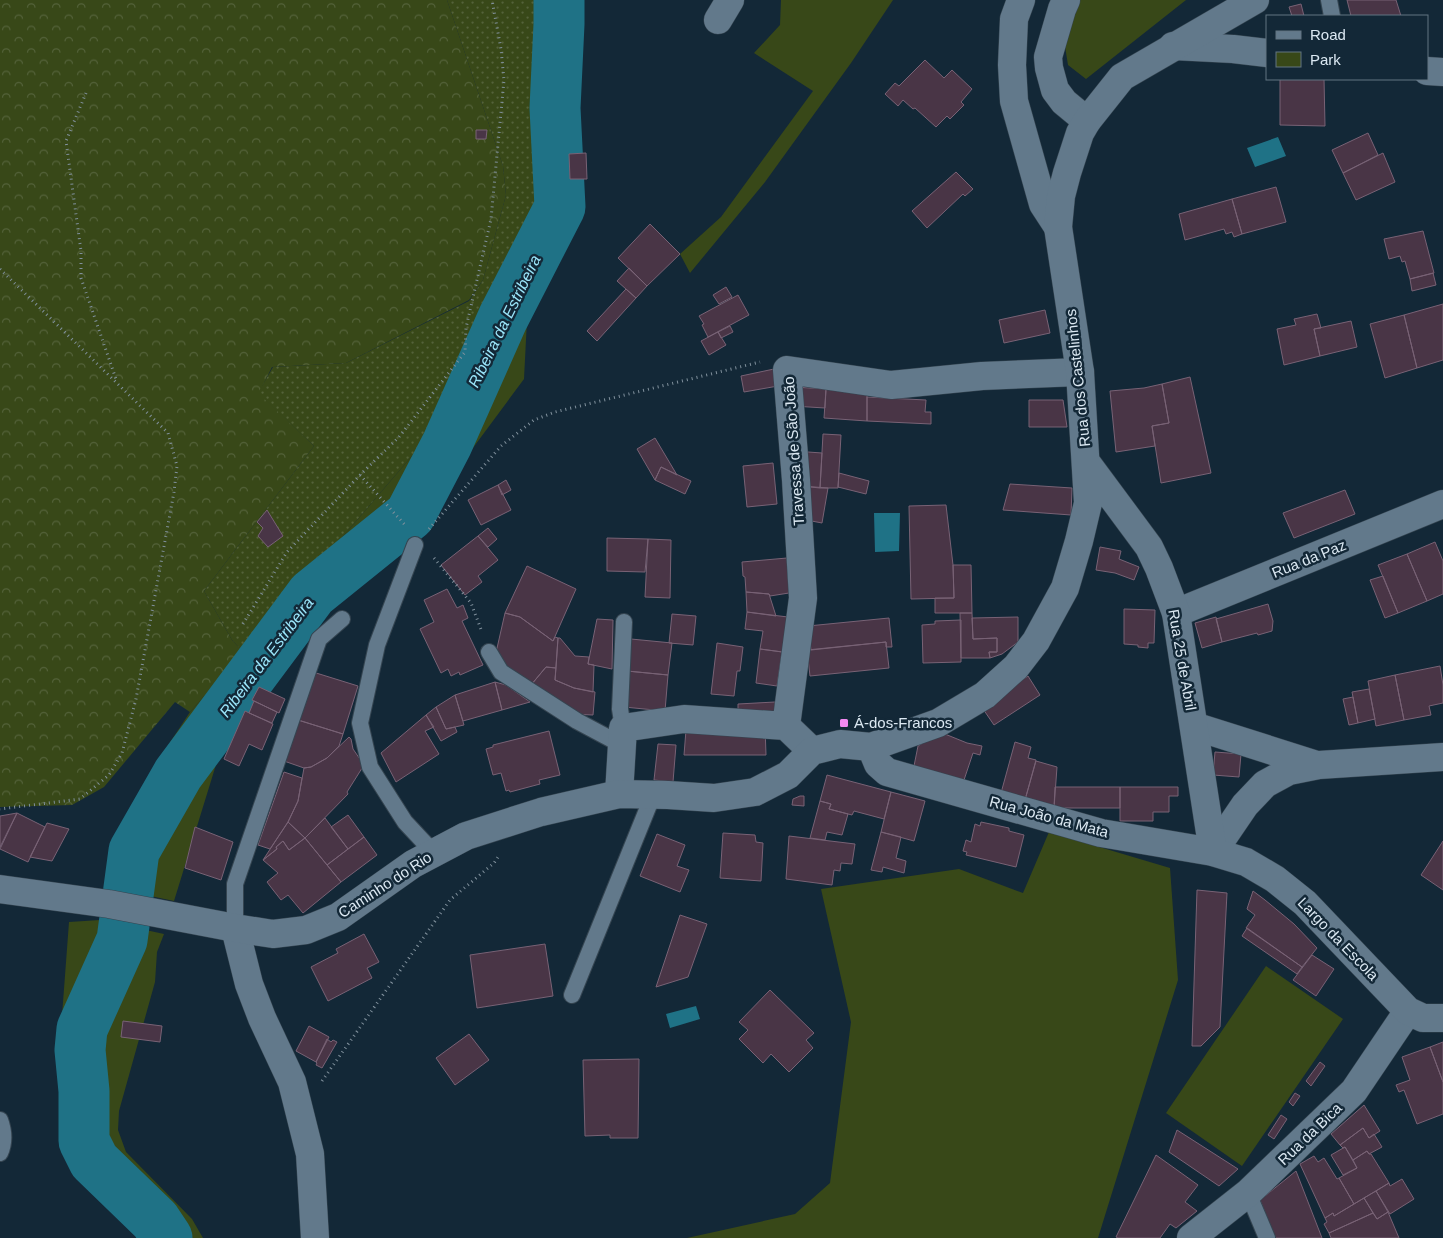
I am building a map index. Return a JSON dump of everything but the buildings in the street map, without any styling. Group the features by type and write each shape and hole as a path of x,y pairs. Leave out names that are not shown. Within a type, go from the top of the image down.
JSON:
{"street":[{"path":"1021,0 1014,19 1012,65 1014,101 1043,204 1058,227"},
{"path":"1066,0 1048,57 1049,68 1055,90 1064,102 1087,121"},
{"name":"Rua dos Castelinhos","path":"871,747 938,723 985,694 1016,667 1036,641 1064,588 1080,542 1088,502 1080,372 1058,227 1067,173 1080,134 1087,121 1122,76 1255,0"},
{"path":"1173,46 1266,53"},
{"path":"1428,71 1443,72"},
{"name":"Travessa de São João","path":"786,726 803,598 787,370 891,385 982,376 1080,372"},
{"name":"Rua 25 de Abril","path":"1086,462 1149,547 1176,613 1213,852"},
{"name":"Rua da Paz","path":"1176,613 1443,504"},
{"path":"619,794 622,737 684,719 786,726 812,751 840,744 871,747"},
{"path":"1194,726 1319,765"},
{"name":"Rua João da Mata","path":"871,747 878,764 887,772 1101,833 1213,852"},
{"name":"Caminho do Rio","path":"0,889 109,904 273,934 306,930 338,917 413,864 466,836 541,812 619,794 714,798 755,792 788,775 812,751"},
{"path":"1213,852 1244,805 1265,784 1289,772 1319,765 1443,758"},
{"name":"Largo da Escola","path":"1213,852 1246,862 1262,870 1305,903 1408,1011"},
{"path":"235,928 248,984 292,1082 310,1154 315,1238"},
{"path":"1408,1011 1423,1018 1443,1018"},
{"name":"Rua da Bica","path":"1191,1238 1248,1193 1354,1091 1408,1011"}],"lane":[{"path":"1329,0 1332,15"},
{"path":"415,545 377,645 360,723 370,767 405,822 434,853"},
{"path":"235,928 235,884 320,639 342,619"},
{"path":"489,652 501,672 577,721 622,737 620,709 624,622"},
{"path":"572,995 653,795"},
{"path":"0,1120 3,1127 4,1145 0,1153"},
{"path":"1248,1193 1267,1238"}],"path":[{"path":"243,624 287,552 399,437 465,352 466,328 491,219 504,80 501,49 492,0"},
{"path":"86,92 66,141 81,251 81,278 117,383"},
{"path":"0,269 168,433 177,466 174,492 136,699 122,753 109,775 80,799 0,810"},
{"path":"415,545 501,446 534,420 555,412 776,358 787,370"},
{"path":"360,475 406,525"},
{"path":"436,560 471,603 489,652"},
{"path":"299,1113 450,900 494,863 499,855"}],"green space":[{"path":"0,0 447,0 503,166 506,195 483,280 469,300 346,363 272,367 259,393 314,446 204,591 232,640 243,652 190,712 175,702 104,787 72,805 0,807"},
{"path":"447,0 548,0 553,202 545,227 510,267 435,429 243,652 232,640 204,591 314,446 258,393 273,367 346,363 469,301 483,280 506,195 503,166"},
{"path":"548,0 571,0 570,183 583,189 527,320 524,379 464,460 366,577 264,673 219,755 174,901 117,889 169,744 190,712 435,429 510,267 545,227 553,202"},
{"path":"781,0 893,0 851,63 765,182 690,273 680,254 721,217 813,91 754,53 780,25"},
{"path":"1075,0 1186,0 1086,79 1068,65 1064,40"},
{"path":"1049,832 1170,868 1178,980 1098,1238 687,1238 795,1214 830,1183 851,1022 821,889 959,869 1023,893"},
{"path":"100,920 164,934 157,952 155,982 119,1111 118,1130 126,1152 192,1219 203,1238 144,1238 77,1167 58,1069 69,922"},
{"path":"1266,966 1343,1019 1242,1166 1166,1113"}],"water":[{"path":"1278,137 1286,156 1255,167 1247,148"},
{"path":"874,513 900,513 899,551 875,552"},
{"path":"696,1006 700,1019 670,1028 666,1014"}],"waterway":[{"path":"543,0 559,24"},
{"name":"Ribeira da Estribeira","path":"167,1238 155,1220 94,1161 84,1141 84,1091 80,1050 82,1029 122,940 134,851 178,774 312,594 410,515 447,444 503,318 560,207 555,108 559,0"}],"place":[{"name":"Á-dos-Francos","path":"844,723"}]}
